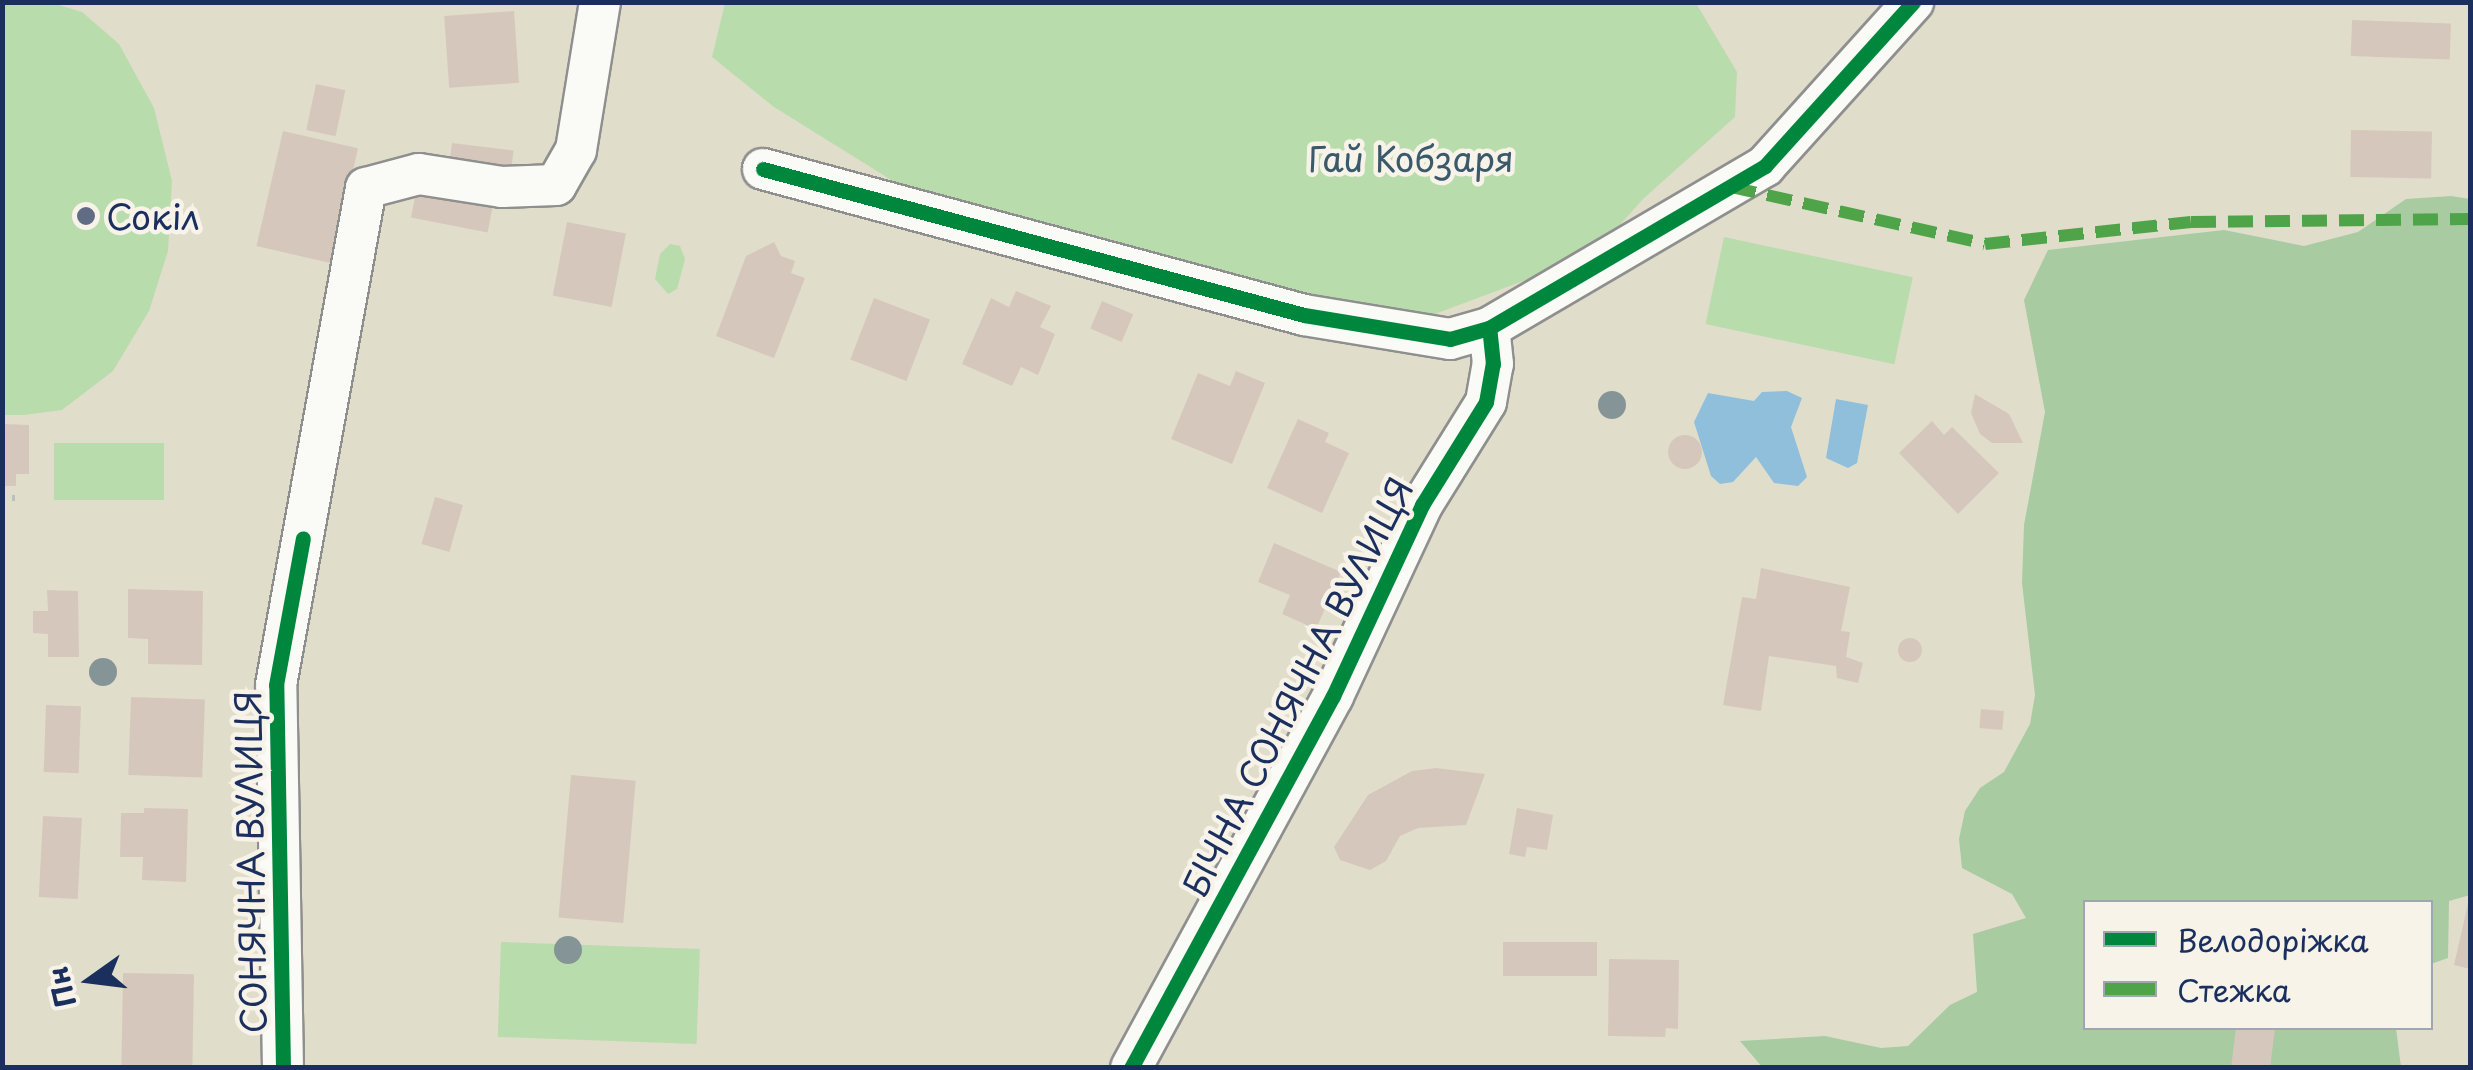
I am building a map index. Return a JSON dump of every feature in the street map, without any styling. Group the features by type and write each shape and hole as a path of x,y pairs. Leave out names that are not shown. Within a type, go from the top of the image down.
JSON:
{"street":[{"name":"СОНЯЧНА ВУЛИЦЯ","path":"283,1068 276,685 366,188 419,174 502,187 556,186 576,150 600,2"},
{"path":"763,169 1304,314 1450,339 1488,328 1765,166 1913,2"},
{"name":"БІЧНА СОНЯЧНА ВУЛИЦЯ","path":"1132,1068 1333,696 1422,505 1486,402 1492,364 1488,328"}],"path":[{"path":"2,498 16,498"}],"green space":[{"name":"Сокіл","path":"2,3 52,3 82,12 119,44 154,108 172,181 168,251 149,311 113,371 62,410 24,415 3,415"},
{"name":"Гай Кобзаря","path":"725,3 1696,3 1737,72 1735,117 1643,199 1593,255 1424,318 1317,301 909,191 774,107 712,57"},
{"path":"2406,199 2470,199 2470,895 2449,901 2448,958 2433,963 2433,900 2083,900 2083,1030 2396,1030 2401,1067 1763,1068 1740,1041 1825,1036 1881,1048 1908,1046 1950,1005 1977,992 1973,934 2026,918 2012,894 1962,868 1959,839 1965,811 1980,788 2004,772 2030,724 2035,695 2022,583 2024,525 2045,412 2024,300 2048,250 2224,230 2304,246 2358,232"},
{"path":"1724,237 1913,277 1894,364 1705,324"},
{"path":"670,244 680,246 685,259 677,289 668,294 655,279 660,254"},
{"path":"54,443 164,443 164,500 54,500"},
{"path":"501,942 700,949 697,1044 498,1037"}],"water":[{"path":"1787,391 1802,398 1791,427 1807,477 1798,486 1774,483 1756,457 1733,482 1720,484 1711,476 1694,422 1708,393 1754,401 1762,392"},
{"path":"1836,399 1868,405 1857,463 1848,468 1826,458"}],"building":[{"path":"514,11 519,83 449,88 444,16"},
{"path":"2352,20 2451,23 2450,59 2351,56"},
{"path":"316,84 345,90 336,136 306,130"},
{"path":"2351,130 2432,131 2431,178 2350,177"},
{"path":"283,131 358,148 331,263 256,246"},
{"path":"452,143 514,151 510,176 449,169"},
{"path":"416,192 493,207 488,232 411,218"},
{"path":"567,222 626,233 612,307 553,296"},
{"path":"774,242 781,256 795,261 791,273 805,278 774,358 716,336 746,256"},
{"path":"1016,291 1051,306 1040,327 1055,334 1038,375 1021,367 1012,386 962,364 991,298 1009,307"},
{"path":"874,298 930,320 906,381 850,360"},
{"path":"1102,301 1133,314 1122,342 1090,329"},
{"path":"1236,371 1265,383 1232,464 1171,439 1198,373 1230,386"},
{"path":"1975,394 2009,414 2023,443 1992,443 1980,434 1971,413"},
{"path":"1298,419 1329,433 1325,442 1349,453 1322,513 1267,488"},
{"path":"1932,421 1944,435 1952,427 1999,473 1958,514 1899,453"},
{"path":"2,424 29,425 29,474 16,474 16,486 2,486"},
{"path":"1685,435 1697,440 1702,452 1697,464 1685,469 1673,464 1668,452 1673,440"},
{"path":"435,497 463,505 449,552 421,544"},
{"path":"1274,543 1341,572 1316,629 1282,614 1290,595 1258,582"},
{"path":"1761,568 1850,587 1841,631 1850,632 1846,657 1863,663 1858,683 1837,678 1836,666 1769,656 1761,711 1723,705 1742,597 1756,599"},
{"path":"128,589 203,591 202,665 148,664 148,639 128,638"},
{"path":"47,590 78,591 79,657 48,657 48,634 33,633 33,611 48,611"},
{"path":"1910,638 1922,650 1910,662 1898,650"},
{"path":"131,697 205,700 202,778 128,775"},
{"path":"46,705 81,706 79,773 44,772"},
{"path":"1981,709 2004,711 2002,730 1979,728"},
{"path":"1436,768 1485,774 1466,825 1418,828 1400,836 1386,861 1370,870 1340,860 1334,847 1368,795 1412,771"},
{"path":"571,775 636,781 623,923 559,917"},
{"path":"144,808 188,809 186,882 142,880 143,857 120,857 121,813 144,813"},
{"path":"1517,808 1553,815 1547,850 1527,847 1525,857 1509,854"},
{"path":"43,816 82,818 78,899 39,897"},
{"path":"2470,895 2470,969 2454,965"},
{"path":"1503,942 1597,942 1597,976 1503,976"},
{"path":"1609,959 1679,960 1678,1029 1666,1028 1665,1037 1608,1036"},
{"path":"123,973 194,974 192,1066 121,1065"},
{"path":"2236,1030 2275,1030 2270,1068 2231,1068"}],"marked path":[{"path":"1731,187 1985,244 2191,222 2470,219"}],"cycle path":[{"path":"1131,1068 1333,696 1422,505 1486,402 1493,364 1489,328 1765,166 1913,2"},
{"path":"763,169 1304,315 1450,339 1489,328"},
{"path":"283,1068 276,685 303,538"}],"place":[{"name":"Сокіл","path":"86,216"}]}
